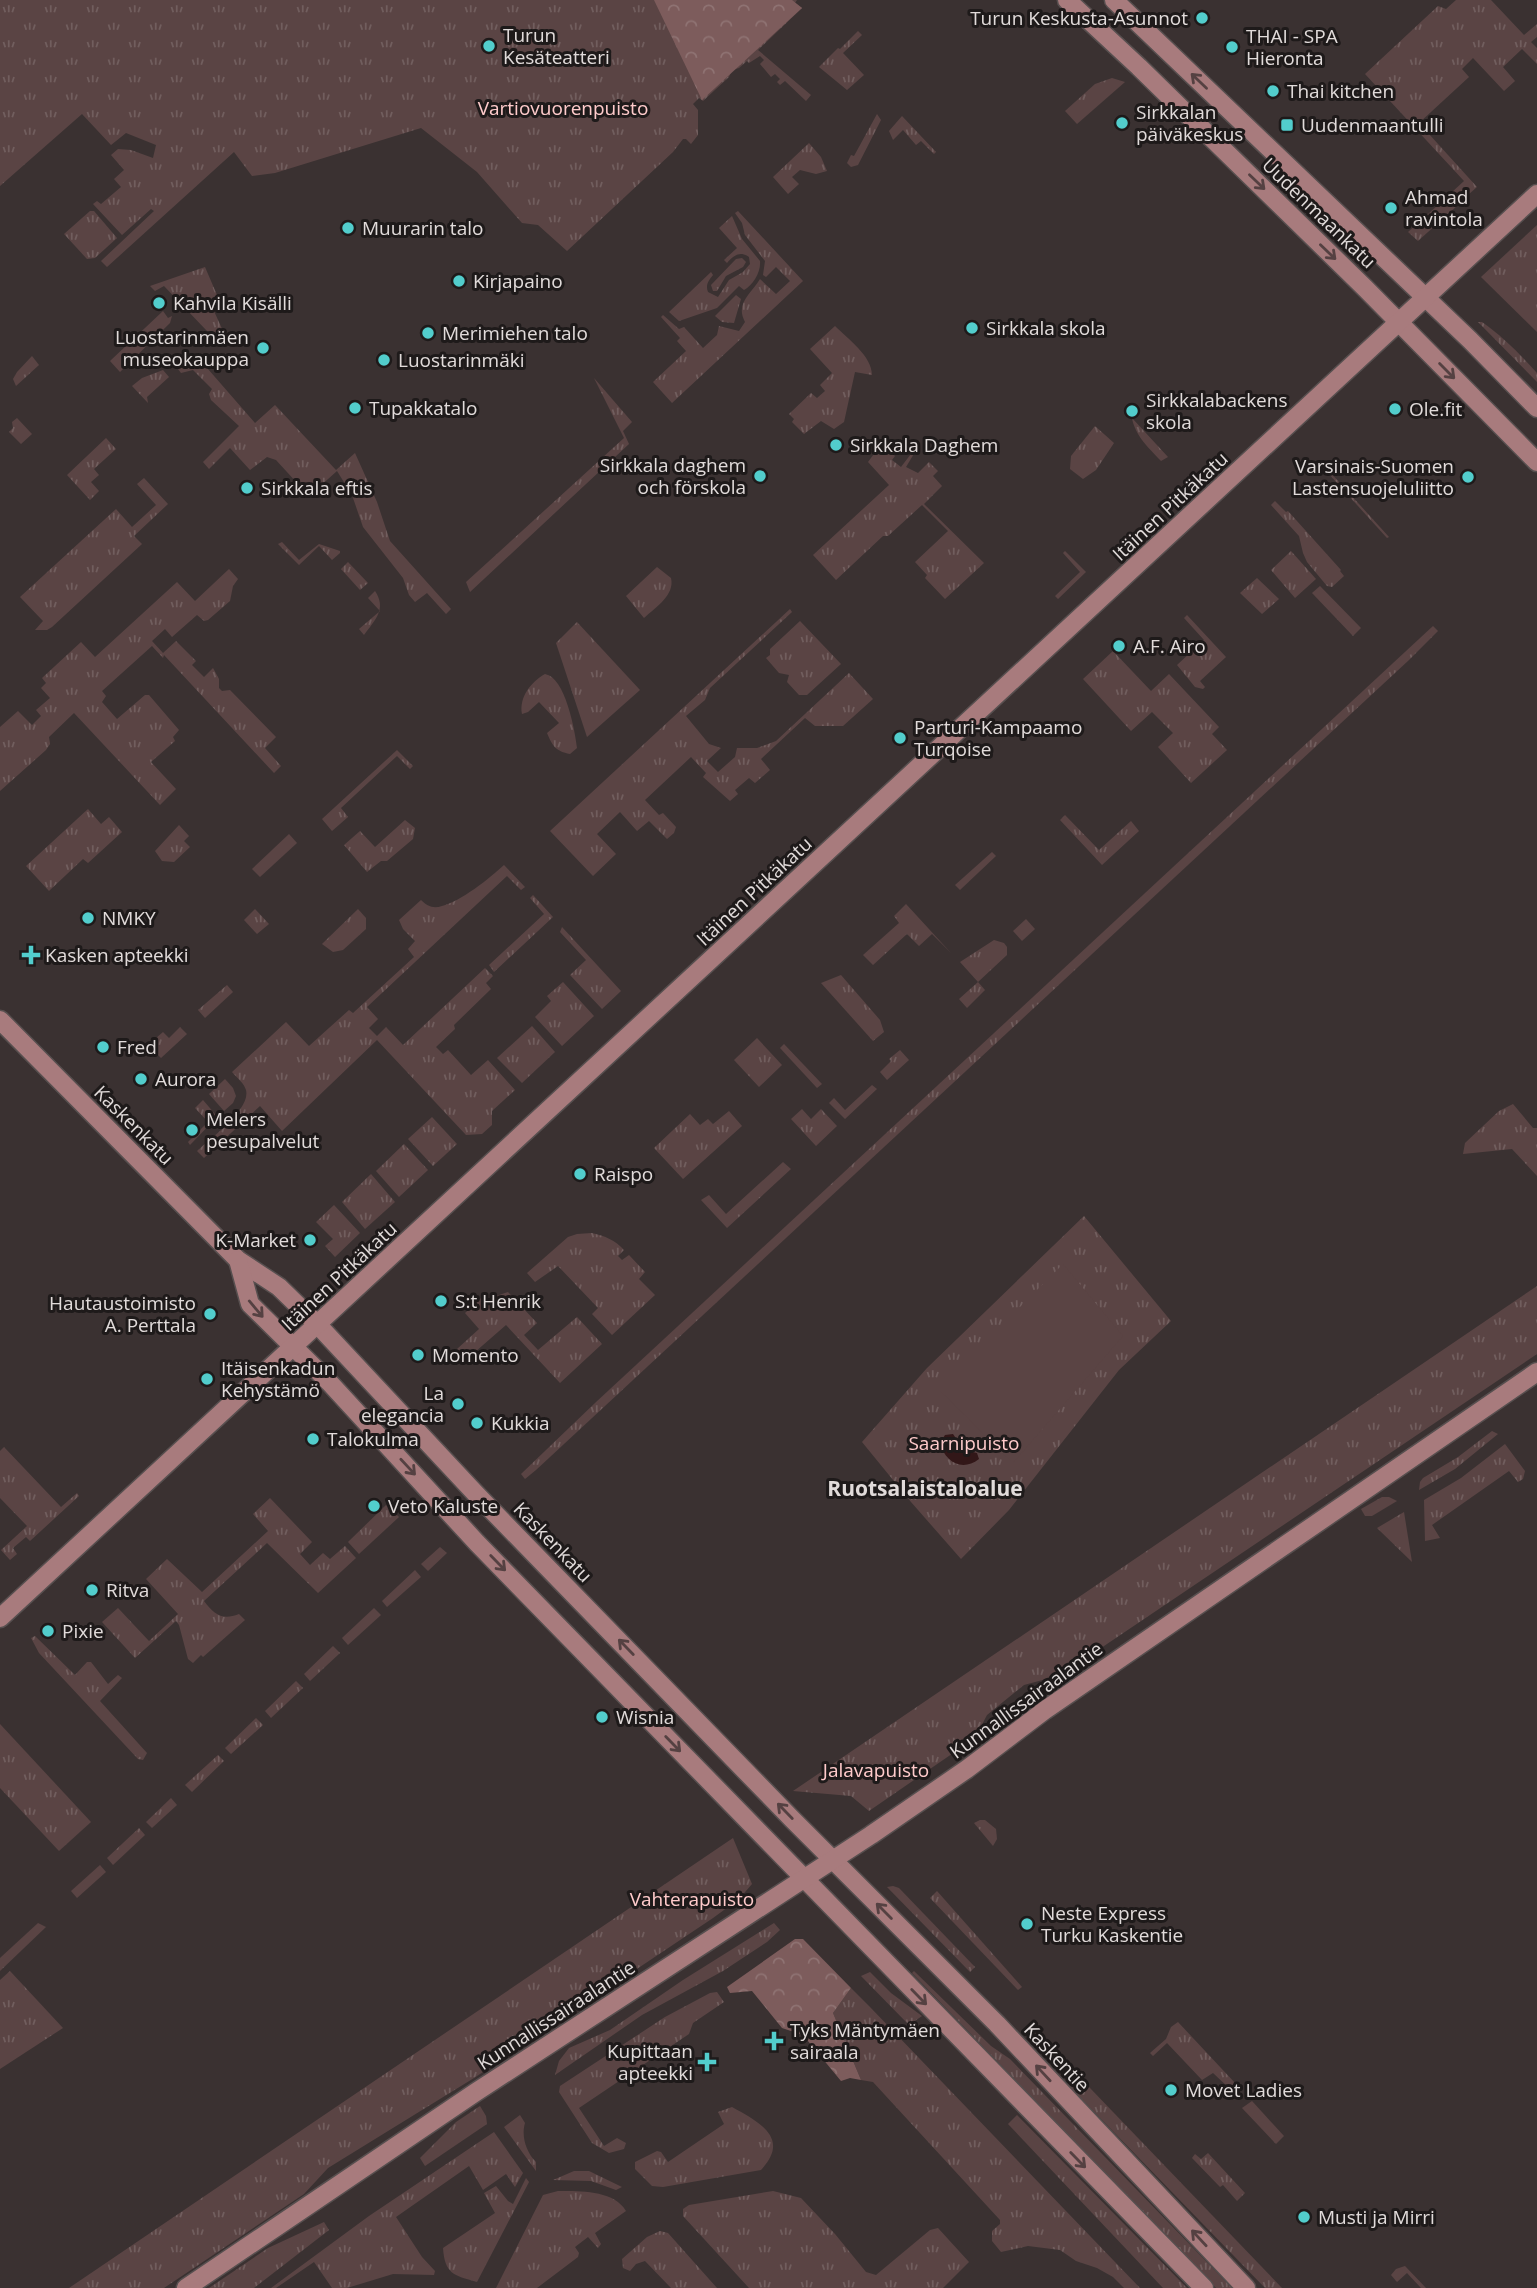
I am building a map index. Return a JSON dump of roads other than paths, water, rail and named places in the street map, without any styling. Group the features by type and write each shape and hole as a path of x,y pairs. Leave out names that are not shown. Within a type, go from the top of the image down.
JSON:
{"main road":[{"name":"Uudenmaankatu","path":"1067,0 1399,322 1537,461"},
{"name":"Uudenmaankatu","path":"1114,0 1537,408"},
{"name":"Itäinen Pitkäkatu","path":"0,1618 1537,194"},
{"name":"Kaskenkatu","path":"0,1020 239,1260 279,1287 317,1324 475,1493 833,1859"},
{"path":"239,1260 250,1304 338,1391 477,1542 1204,2288"},
{"name":"Kunnallissairaalantie","path":"186,2288 476,2092 957,1776 1045,1710 1537,1372"},
{"name":"Kaskentie","path":"833,1859 997,2024 1246,2288"}],"place":[{"name":"Turun Keskusta-Asunnot","path":"1202,18"},
{"name":"Turun Kesäteatteri","path":"489,46"},
{"name":"THAI - SPA Hieronta","path":"1232,47"},
{"name":"Thai kitchen","path":"1273,91"},
{"name":"Sirkkalan päiväkeskus","path":"1122,123"},
{"name":"Uudenmaantulli","path":"1287,125"},
{"name":"Ahmad ravintola","path":"1391,208"},
{"name":"Muurarin talo","path":"348,228"},
{"name":"Kirjapaino","path":"459,281"},
{"name":"Kahvila Kisälli","path":"159,303"},
{"name":"Sirkkala skola","path":"972,328"},
{"name":"Merimiehen talo","path":"428,333"},
{"name":"Luostarinmäen museokauppa","path":"263,348"},
{"name":"Luostarinmäki","path":"384,360"},
{"name":"Tupakkatalo","path":"355,408"},
{"name":"Ole.fit","path":"1395,409"},
{"name":"Sirkkalabackens skola","path":"1132,411"},
{"name":"Sirkkala Daghem","path":"836,445"},
{"name":"Sirkkala daghem och förskola","path":"760,476"},
{"name":"Varsinais-Suomen Lastensuojeluliitto","path":"1468,477"},
{"name":"Sirkkala eftis","path":"247,488"},
{"name":"A.F. Airo","path":"1119,646"},
{"name":"Parturi-Kampaamo Turqoise","path":"900,738"},
{"name":"NMKY","path":"88,918"},
{"name":"Kasken apteekki","path":"31,955"},
{"name":"Fred","path":"103,1047"},
{"name":"Aurora","path":"141,1079"},
{"name":"Melers pesupalvelut","path":"192,1130"},
{"name":"Raispo","path":"580,1174"},
{"name":"K-Market","path":"310,1240"},
{"name":"S:t Henrik","path":"441,1301"},
{"name":"Hautaustoimisto A. Perttala","path":"210,1314"},
{"name":"Momento","path":"418,1355"},
{"name":"Itäisenkadun Kehystämö","path":"207,1379"},
{"name":"La elegancia","path":"458,1404"},
{"name":"Kukkia","path":"477,1423"},
{"name":"Talokulma","path":"313,1439"},
{"name":"Veto Kaluste","path":"374,1506"},
{"name":"Ritva","path":"92,1590"},
{"name":"Pixie","path":"48,1631"},
{"name":"Wisnia","path":"602,1717"},
{"name":"Neste Express Turku Kaskentie","path":"1027,1924"},
{"name":"Tyks Mäntymäen sairaala","path":"774,2041"},
{"name":"Kupittaan apteekki","path":"707,2062"},
{"name":"Movet Ladies","path":"1171,2090"},
{"name":"Musti ja Mirri","path":"1304,2217"}],"district":[{"name":"Ruotsalaistaloalue","path":"925,1489"}],"park label":[{"name":"Vartiovuorenpuisto","path":"563,108"},
{"name":"Saarnipuisto","path":"964,1443"},
{"name":"Jalavapuisto","path":"876,1770"},
{"name":"Vahterapuisto","path":"692,1899"}]}
